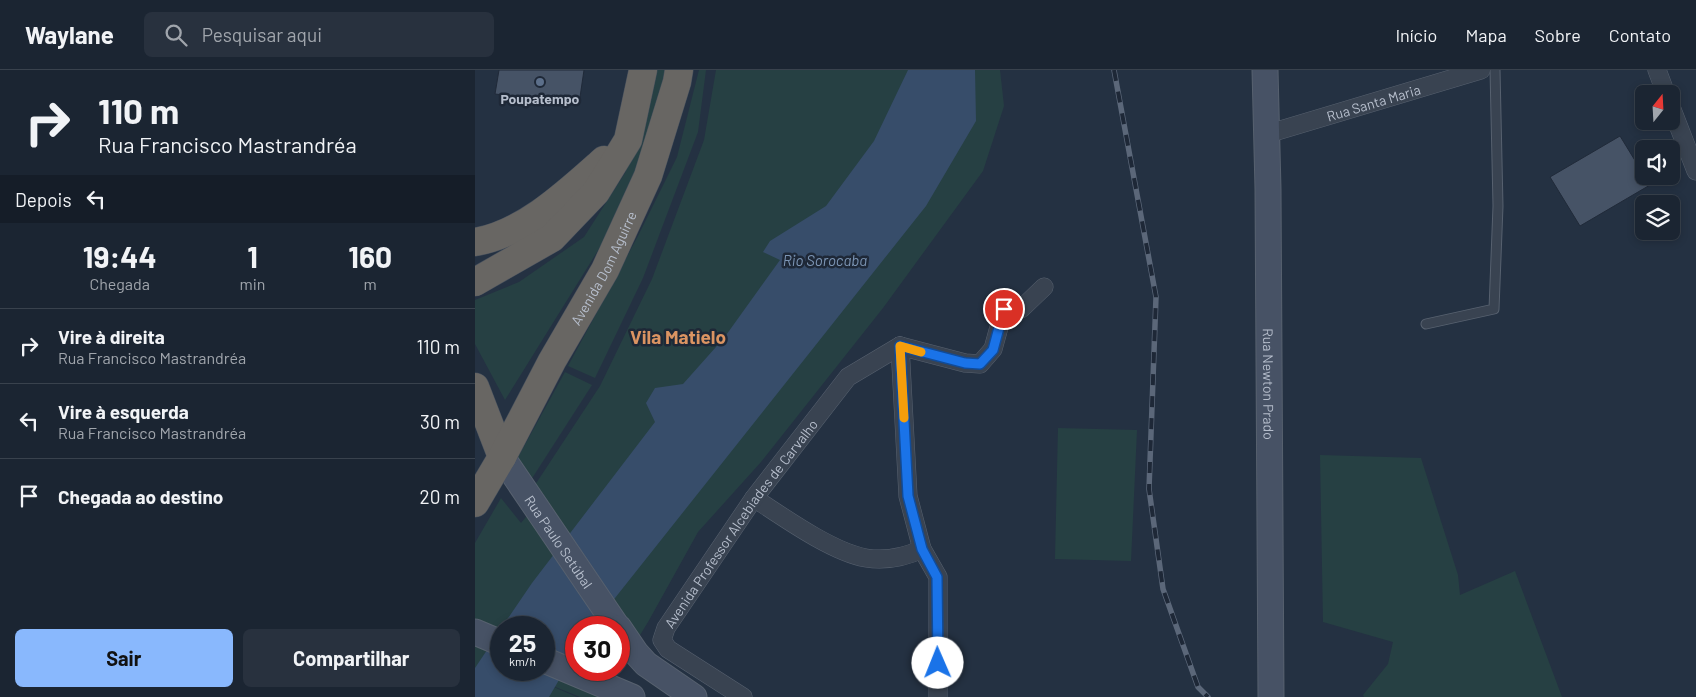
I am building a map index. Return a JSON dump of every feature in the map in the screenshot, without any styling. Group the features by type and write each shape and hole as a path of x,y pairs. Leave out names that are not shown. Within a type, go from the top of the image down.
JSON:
{"highway":[{"path":"475,282 552,238 595,192 628,140 643,70"},
{"name":"Avenida Dom Aguirre","path":"475,503 605,270 649,176 679,70"},
{"path":"475,242 495,238 529,220 579,183 628,140"},
{"path":"475,387 502,457"}],"main road":[{"name":"Rua Newton Prado","path":"1265,70 1271,697"},
{"name":"Rua Paulo Setúbal","path":"502,457 611,616"},
{"path":"475,632 490,638"},
{"name":"Rua Paulo Setúbal","path":"630,644 646,664 694,697"},
{"path":"555,665 621,692"}],"street":[{"name":"Rua Santa Maria","path":"1267,134 1481,70"},
{"path":"1657,70 1663,85"},
{"path":"1680,129 1696,171"},
{"path":"939,697 937,577 922,549 908,496 900,346 965,363 980,364 993,350 1004,309 1021,309 1044,287"},
{"name":"Avenida Professor Alcebiades de Carvalho","path":"743,697 668,649 662,640 666,628 754,498 848,377 900,346"},
{"path":"754,498 791,523 840,549 865,558 888,559 910,555 922,549"}],"lane":[{"path":"1426,324 1494,309 1498,206 1495,70"}],"green space":[{"path":"656,70 670,70 634,187 597,252 505,400 475,344 475,300 519,282 584,237 625,173 651,101"},
{"path":"699,70 706,70 698,132 643,278 595,378 568,366 638,236 677,157"},
{"path":"716,70 1000,70 1004,106 983,171 883,308 761,462 698,532 630,651 630,616 565,616 565,681 612,681 602,697 580,697 541,681 555,681 555,616 490,616 490,681 539,681 577,697 475,697 475,543 501,498 521,523 544,495 535,485 600,386 652,279 704,140"},
{"path":"565,372 592,385 529,483 517,459"},
{"path":"1058,428 1137,430 1131,561 1055,559"},
{"path":"1320,455 1421,458 1458,575 1460,595 1515,571 1562,697 1364,697 1363,695 1388,664 1393,642 1323,622"}],"water":[{"name":"Rio Sorocaba","path":"908,70 975,70 976,121 926,206 601,616 565,616 565,670 549,697 475,697 475,668 490,646 490,681 555,681 555,616 510,616 532,583 655,422 646,403 655,388 683,384 724,338 780,260 763,252 770,241 826,206 874,141"}],"building":[{"name":"Poupatempo","path":"499,70 584,70 579,104 495,94"},
{"path":"1620,136 1635,160 1635,185 1650,185 1580,226 1550,177"}],"railway":[{"path":"1114,70 1156,297 1149,489 1163,589 1198,687 1208,697"}],"slow traffic":[{"path":"904,418 900,346 921,352"}],"place":[{"name":"Poupatempo","path":"540,82"}],"district":[{"name":"Vila Matielo","path":"678,336"}],"route":[{"path":"938,663 937,577 922,549 908,496 900,346 965,363 980,364 993,350 1004,309"}]}
